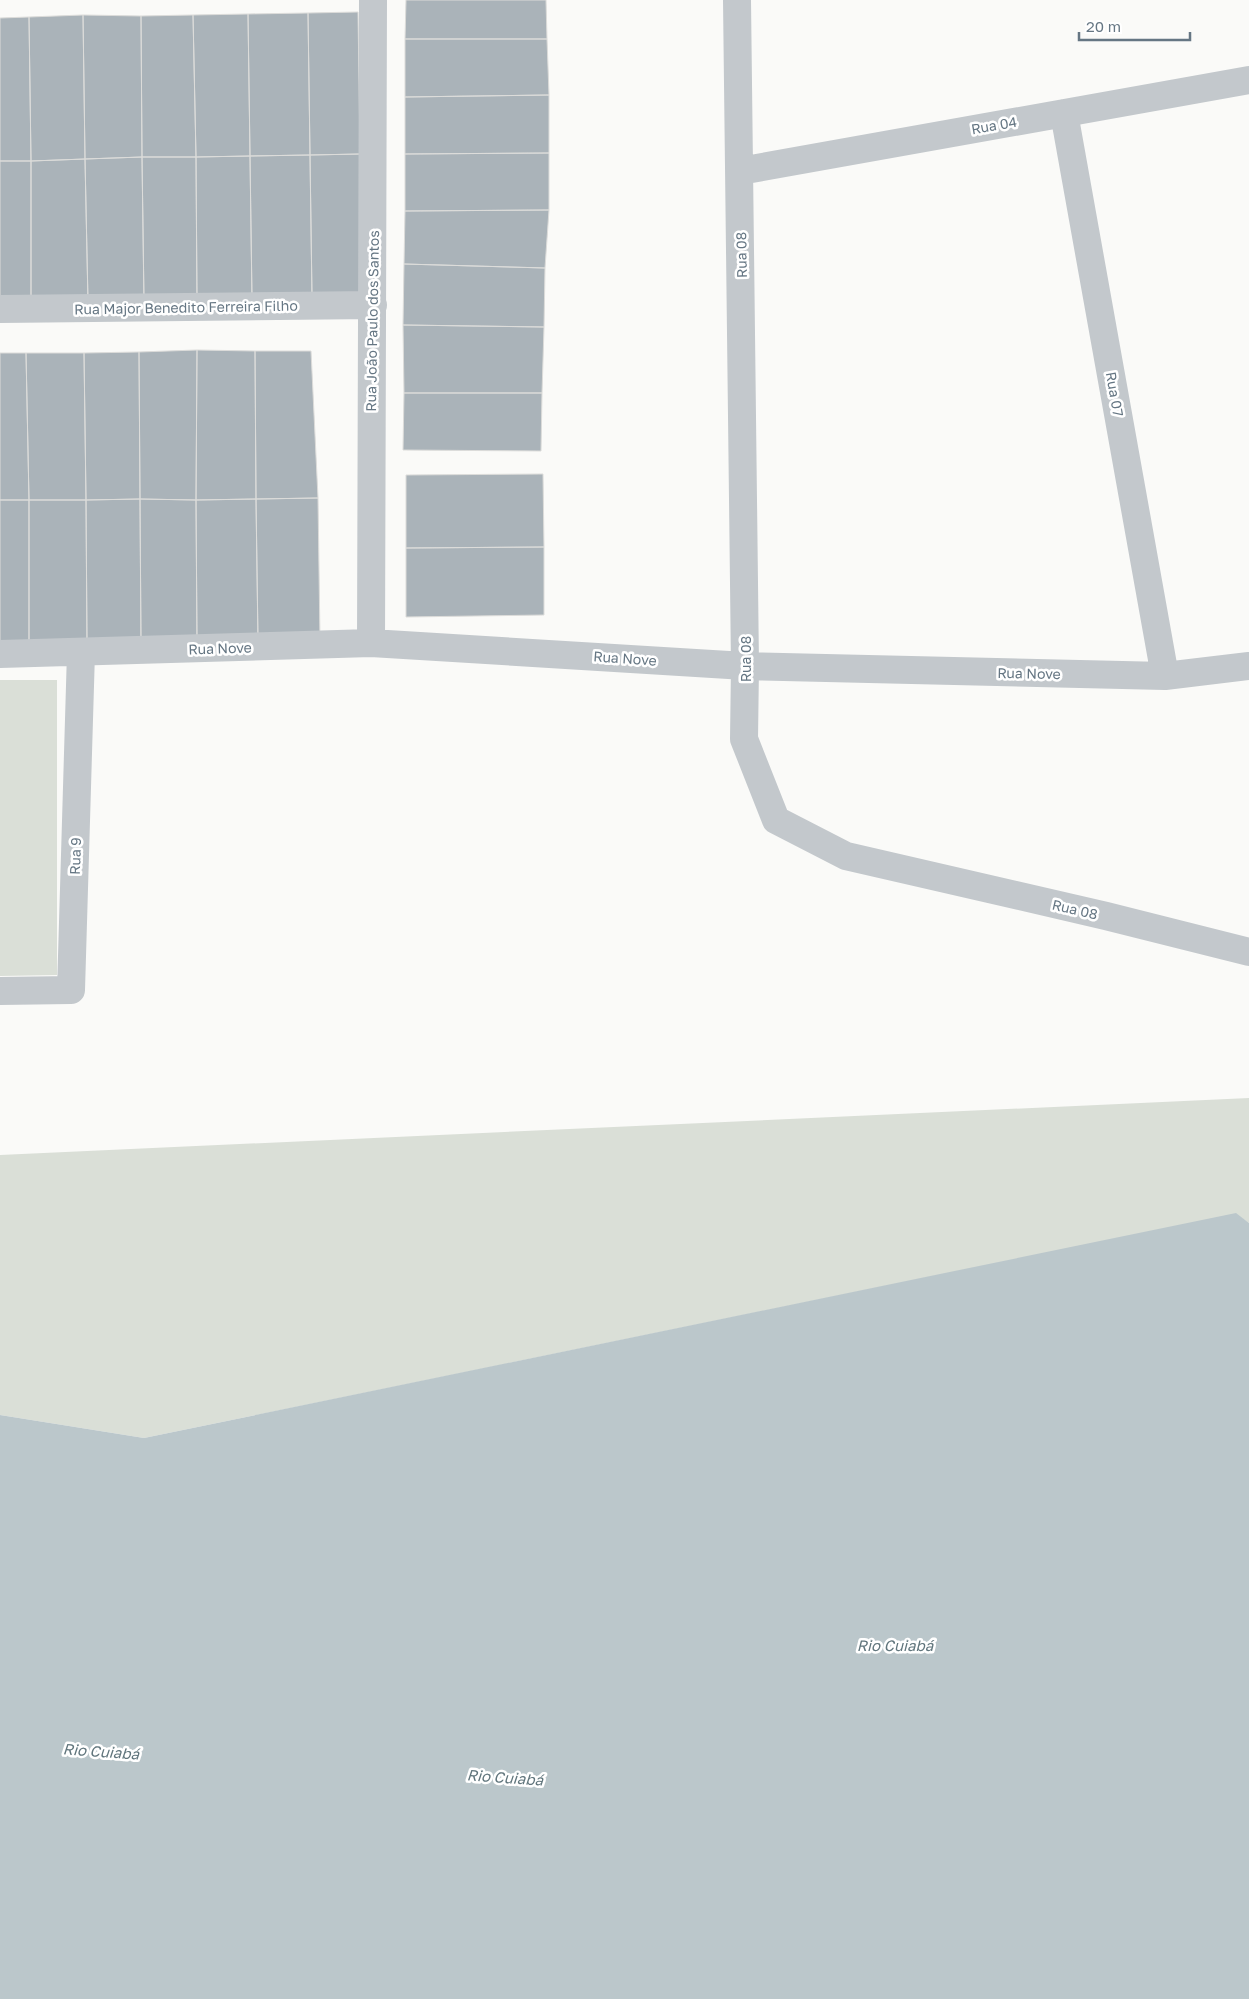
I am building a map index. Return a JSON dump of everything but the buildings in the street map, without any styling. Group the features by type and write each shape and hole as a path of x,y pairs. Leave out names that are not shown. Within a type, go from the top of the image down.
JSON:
{"street":[{"name":"Rua João Paulo dos Santos","path":"371,643 373,0"},
{"name":"Rua 08","path":"737,0 745,666 744,738 776,820 846,856 1096,914 1249,952"},
{"name":"Rua 04","path":"740,171 1249,80"},
{"name":"Rua 07","path":"1064,113 1165,676"},
{"name":"Rua Major Benedito Ferreira Filho","path":"0,309 373,305"},
{"name":"Rua Nove","path":"0,654 371,643 745,666 1165,676 1249,666"},
{"name":"Rua 9","path":"0,991 70,990 81,652"}],"shaded area":[{"path":"0,680 57,680 57,975 0,976"},
{"path":"1249,1098 1249,1223 1236,1214 144,1438 0,1415 0,1155"}],"water":[{"name":"Rio Cuiabá","path":"1236,1213 1249,1223 1249,1999 0,1999 0,1415 144,1438"}]}
